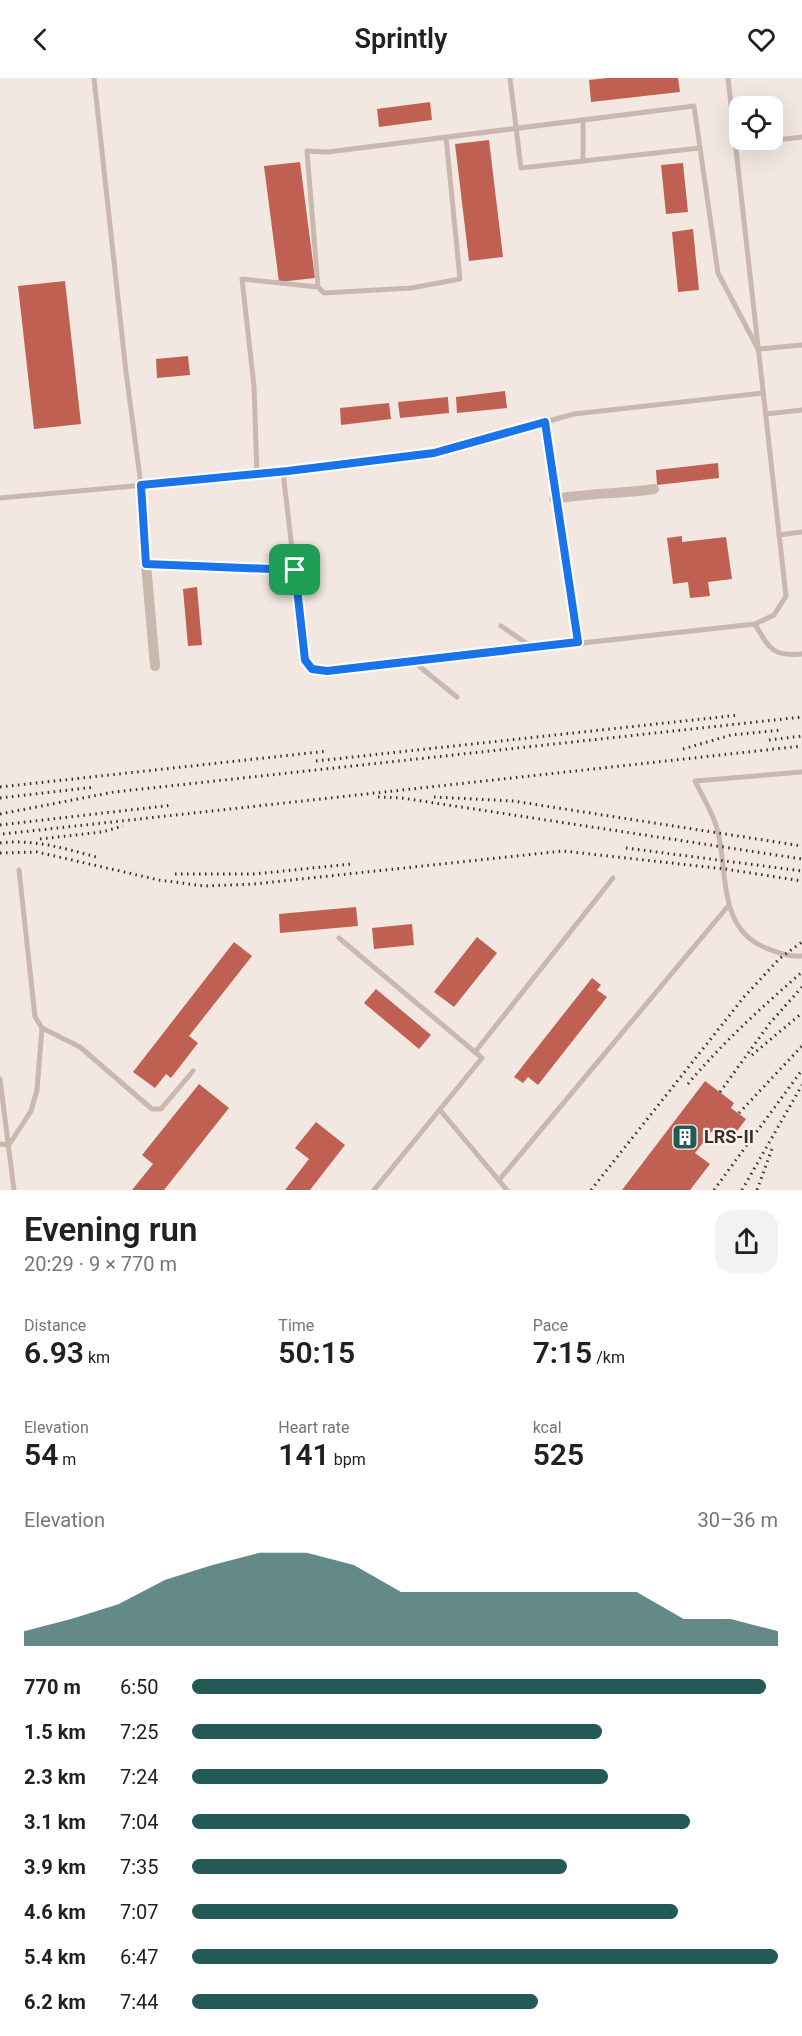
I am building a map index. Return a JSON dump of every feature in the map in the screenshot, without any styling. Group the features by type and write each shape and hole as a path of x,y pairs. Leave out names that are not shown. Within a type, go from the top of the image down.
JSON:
{"street":[{"path":"554,499 579,495 618,495 654,489"},
{"path":"146,564 155,666"}],"lane":[{"path":"94,78 126,372 141,485 146,564 295,570"},
{"path":"510,78 520,168 700,148"},
{"path":"728,78 730,96"},
{"path":"318,287 307,151 328,152 694,106 718,273 758,349"},
{"path":"583,120 583,161"},
{"path":"257,474 254,386 242,279 318,287 324,293 411,288 460,279 446,137"},
{"path":"783,139 802,137"},
{"path":"283,472 305,660 312,669 327,671 755,624 774,615 786,596 736,150"},
{"path":"758,349 802,345"},
{"path":"0,498 283,472 434,453 574,414 763,393"},
{"path":"766,414 802,410"},
{"path":"545,422 554,499 578,642"},
{"path":"779,535 802,532"},
{"path":"755,624 770,650 786,656 802,654"},
{"path":"501,627 532,647"},
{"path":"412,661 457,697"},
{"path":"802,772 695,781 715,819 729,905 741,932 758,945 784,955 802,956"},
{"path":"19,870 34,1017 42,1028 80,1047 152,1109 161,1109 194,1071"},
{"path":"475,1052 613,879"},
{"path":"499,1180 729,905"},
{"path":"339,938 482,1058 374,1190"},
{"path":"9,1145 31,1110 34,1100 42,1028"},
{"path":"0,1079 14,1190"},
{"path":"440,1110 507,1190"},
{"path":"0,1144 9,1145"}],"building":[{"path":"678,78 680,92 591,102 589,80"},
{"path":"430,102 432,120 379,127 377,109"},
{"path":"489,140 503,257 469,261 455,144"},
{"path":"300,162 315,278 279,282 264,166"},
{"path":"683,163 688,212 666,214 661,165"},
{"path":"693,229 699,290 678,292 672,232"},
{"path":"65,281 81,424 34,429 18,286"},
{"path":"188,356 190,375 157,378 156,359"},
{"path":"505,391 507,408 457,413 456,397"},
{"path":"448,397 449,413 400,418 398,402"},
{"path":"389,403 391,419 341,425 340,408"},
{"path":"718,463 719,478 657,485 656,470"},
{"path":"682,536 682,542 726,537 732,579 708,582 710,596 690,598 688,582 673,584 667,538"},
{"path":"197,587 202,645 188,646 183,589"},
{"path":"356,907 358,926 280,933 279,914"},
{"path":"412,924 414,945 374,949 372,928"},
{"path":"477,937 497,953 454,1007 434,992"},
{"path":"234,942 252,956 189,1036 198,1043 171,1078 166,1074 155,1088 133,1072"},
{"path":"592,978 601,985 597,990 607,997 538,1085 528,1077 523,1083 514,1077"},
{"path":"376,989 431,1035 419,1049 364,1003"},
{"name":"LRS-II","path":"705,1081 734,1103 731,1108 746,1119 728,1143 712,1131 695,1153 710,1164 690,1190 622,1190"},
{"path":"199,1084 229,1108 164,1190 132,1190 153,1164 142,1155"},
{"path":"316,1122 345,1145 310,1190 285,1190 309,1159 295,1148"}],"railway":[{"path":"316,761 739,715"},
{"path":"0,814 114,792 802,717"},
{"path":"683,749 731,735 782,730"},
{"path":"769,740 802,736"},
{"path":"3,834 802,746"},
{"path":"0,787 328,751"},
{"path":"0,798 95,787"},
{"path":"378,797 402,798 802,859"},
{"path":"434,797 513,801 802,846"},
{"path":"0,825 173,805"},
{"path":"40,839 102,832 123,826"},
{"path":"0,843 36,843 96,857"},
{"path":"626,848 802,871"},
{"path":"0,853 37,852 159,880 204,886 254,884 563,851 725,869 802,881"},
{"path":"175,874 254,874 352,864"},
{"path":"591,1190 744,997 779,959 802,942"},
{"path":"688,1084 728,1040 802,972"},
{"path":"720,1092 770,1023 802,987"},
{"path":"752,1055 802,1013"},
{"path":"739,1113 802,1046"},
{"path":"714,1190 802,1070"},
{"path":"742,1190 802,1085"},
{"path":"757,1190 773,1146"}],"place":[{"name":"LRS-II","path":"685,1137"}],"route":[{"path":"545,422 554,499 578,642 327,671 312,669 305,660 295,570 146,564 141,485 288,471 434,453 545,422"}]}
